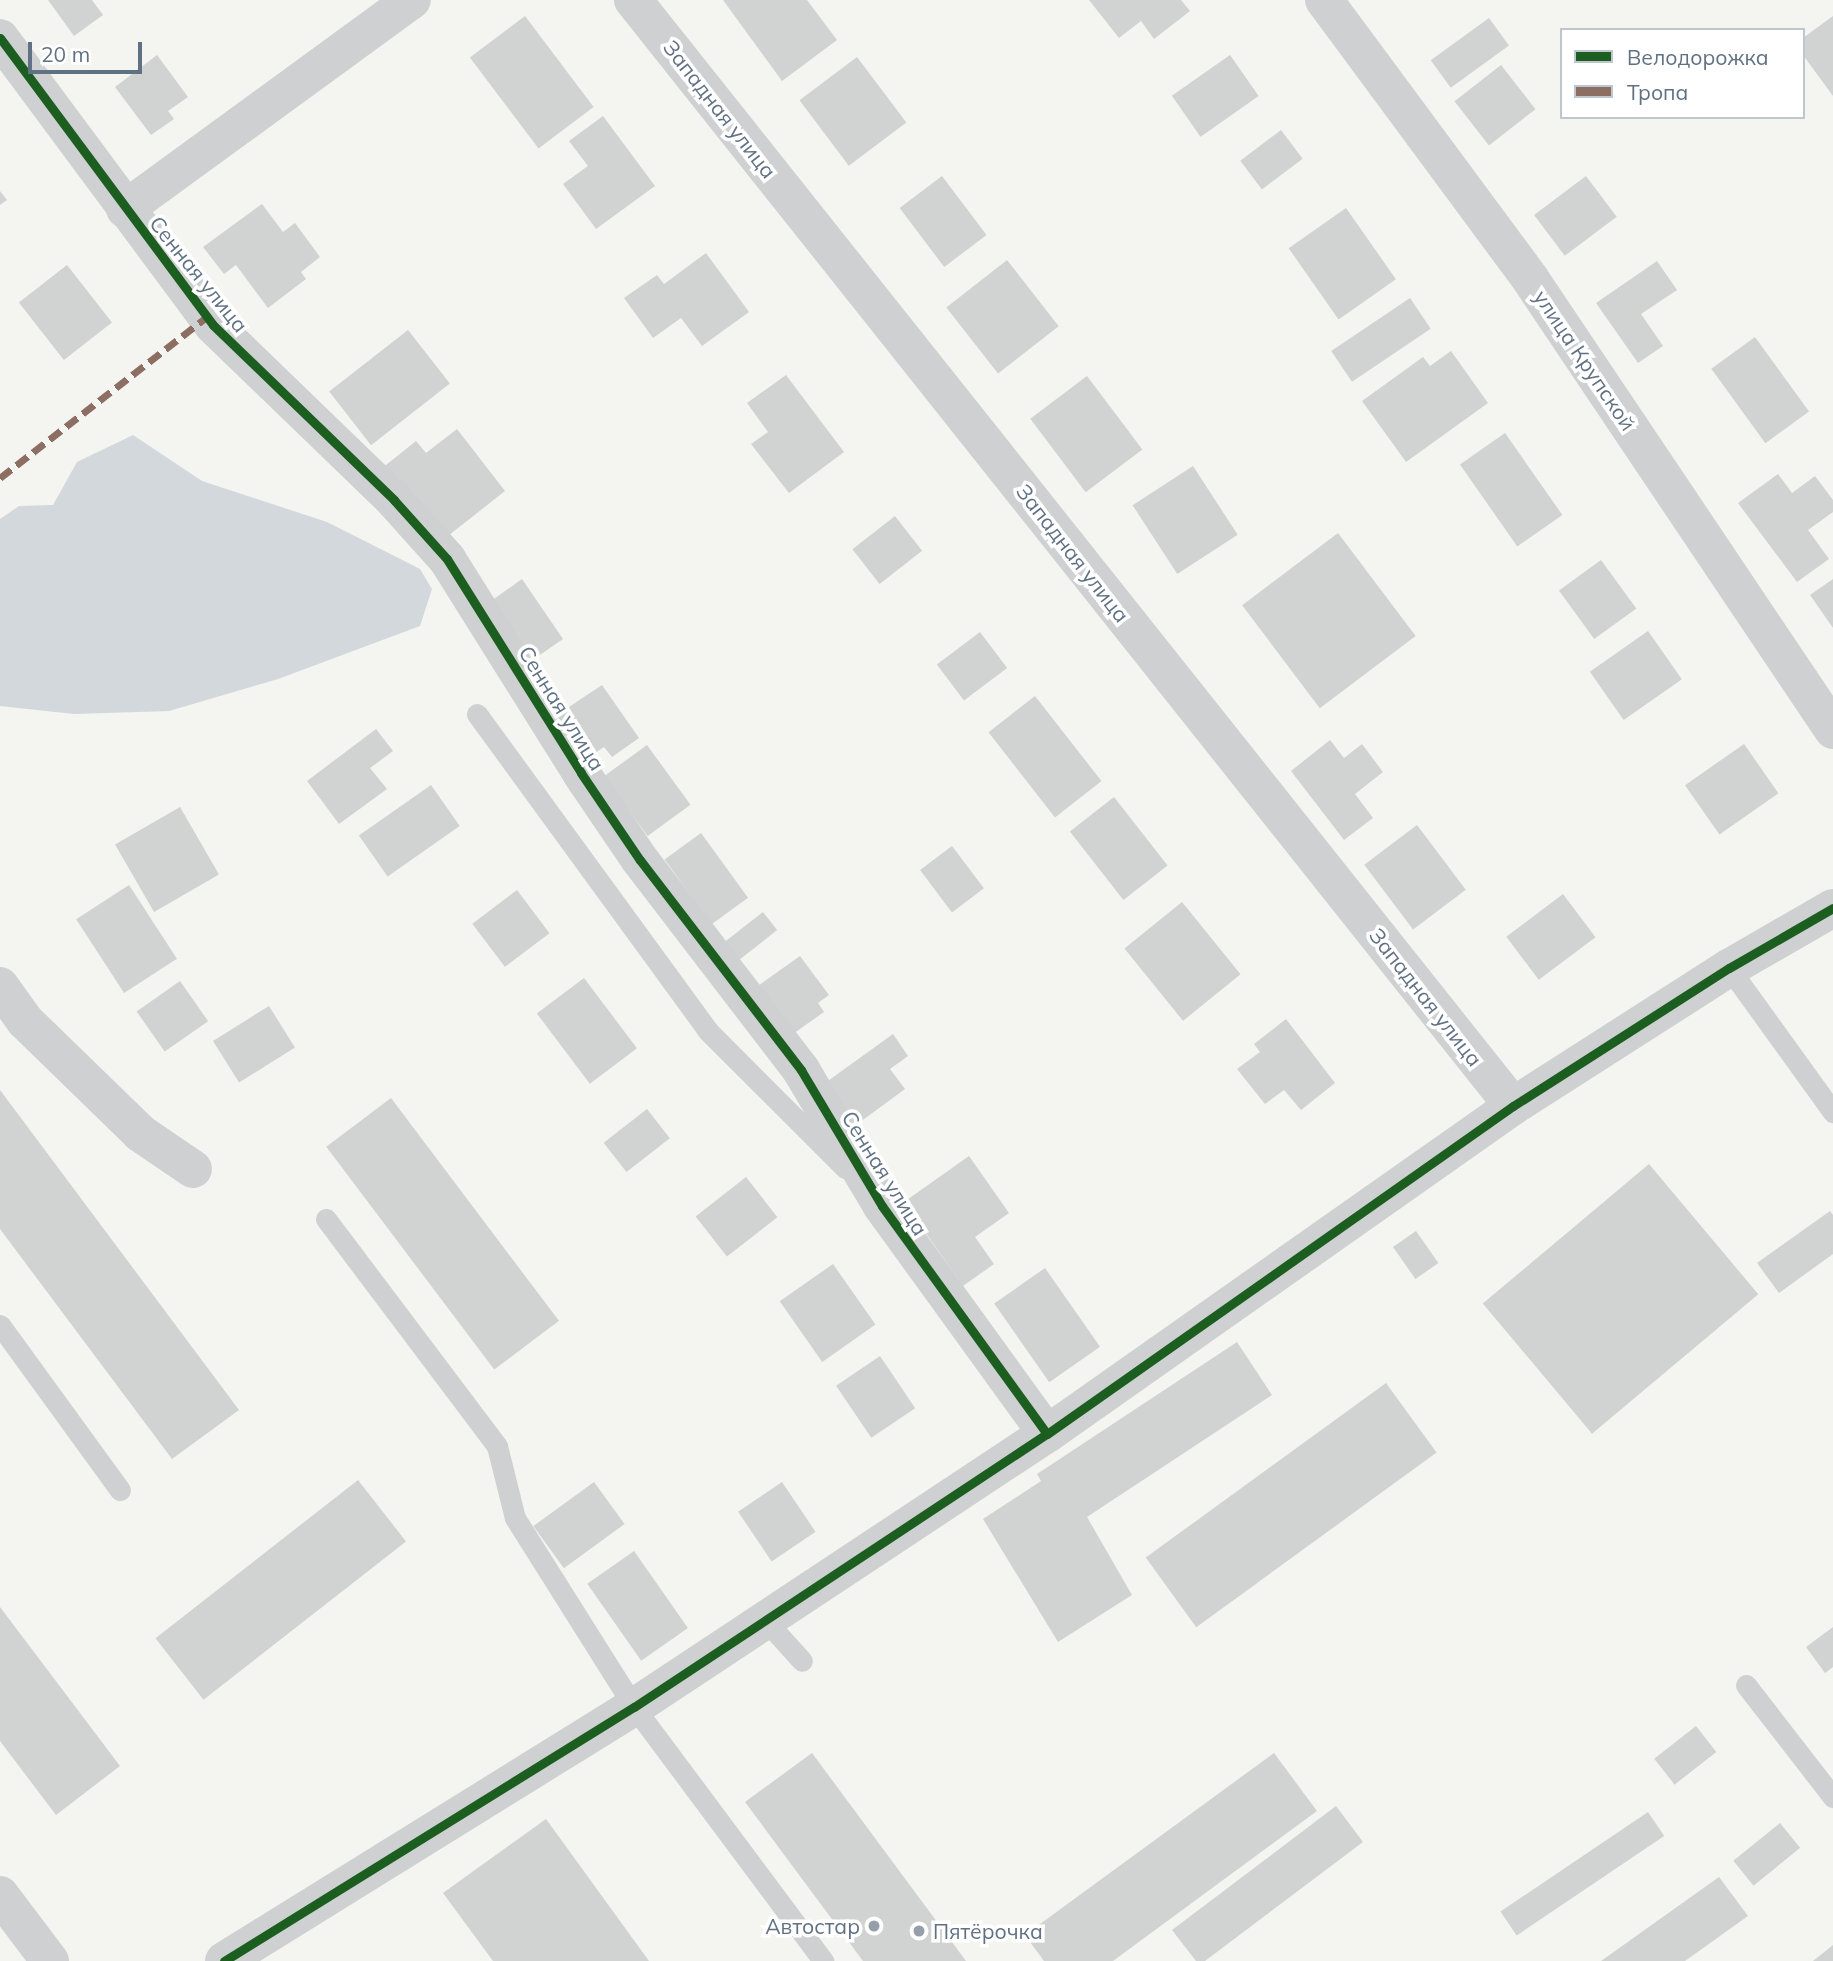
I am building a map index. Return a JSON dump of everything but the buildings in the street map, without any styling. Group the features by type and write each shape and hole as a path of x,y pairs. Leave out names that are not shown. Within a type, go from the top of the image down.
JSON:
{"street":[{"path":"125,209 412,0"},
{"name":"Западная улица","path":"634,0 1513,1106"},
{"name":"улица Крупской","path":"1324,0 1531,280 1833,730"},
{"name":"Сенная улица","path":"0,38 213,325 394,500 447,559 581,773 640,860 801,1070 881,1206 1047,1434"},
{"path":"224,1961 634,1707 1047,1434 1513,1106 1729,968 1833,908"},
{"path":"0,986 25,1021 140,1133 193,1169"},
{"path":"0,1895 50,1961"}],"lane":[{"path":"477,714 708,1031 881,1206"},
{"path":"1729,968 1833,1112"},
{"path":"326,1219 496,1446 515,1518 634,1707 823,1961"},
{"path":"0,1325 120,1490"},
{"path":"765,1620 802,1661"},
{"path":"1746,1685 1833,1797"}],"shaded area":[{"path":"133,435 202,481 327,522 420,569 432,589 420,626 278,679 169,711 74,714 0,706 0,519 19,506 53,505 77,462"}],"marked path":[{"path":"0,478 207,317"}],"cycle path":[{"path":"0,38 213,325 394,500 447,559 581,773 640,860 801,1070 882,1206 1047,1434"},
{"path":"224,1961 634,1707 1047,1434 1513,1106 1729,968 1833,908"}],"place":[{"name":"Автостар","path":"874,1926"},
{"name":"Пятёрочка","path":"919,1931"}]}
